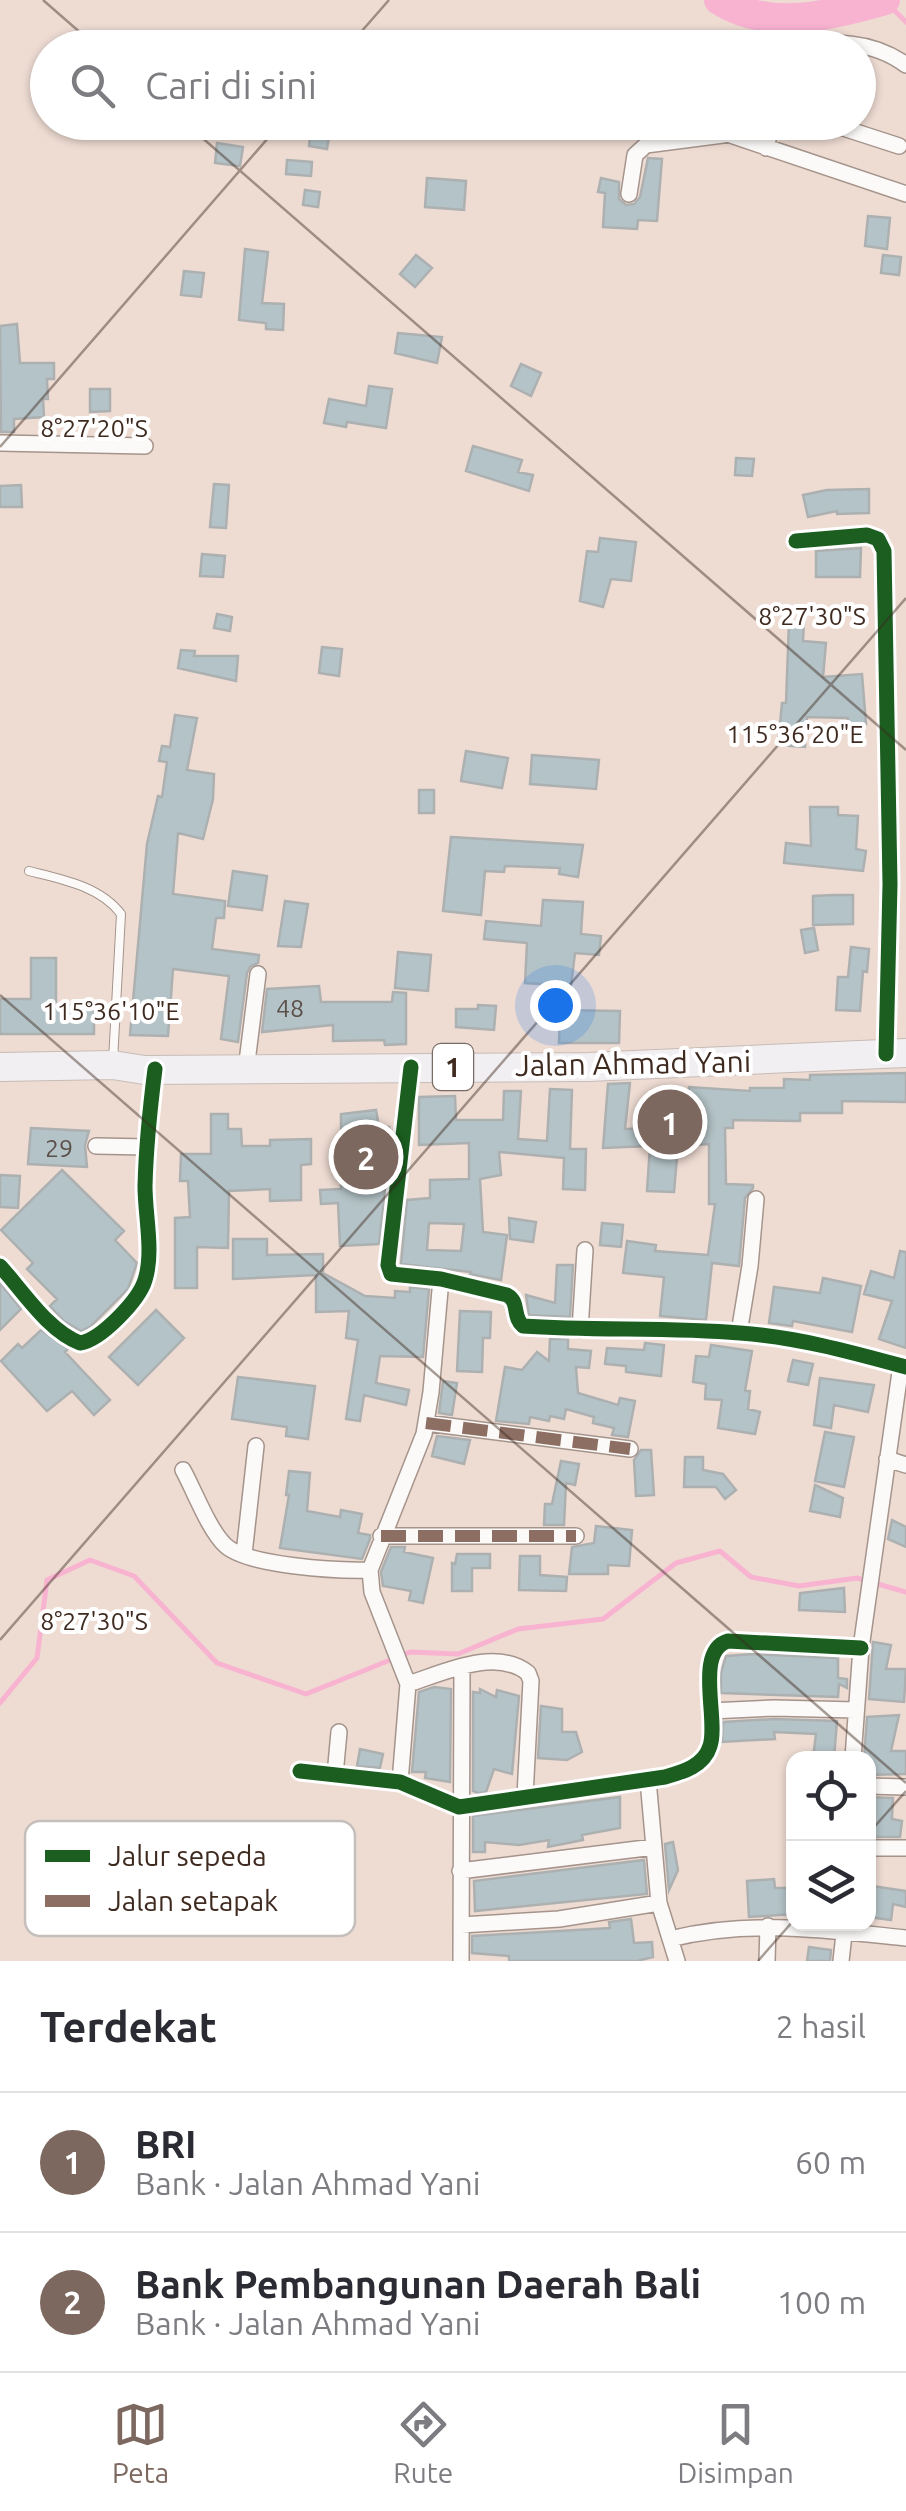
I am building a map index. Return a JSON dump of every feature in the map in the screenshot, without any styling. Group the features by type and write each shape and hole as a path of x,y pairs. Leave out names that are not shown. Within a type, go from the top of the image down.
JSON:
{"highway":[{"name":"Jalan Ahmad Yani","path":"0,1067 246,1070 608,1066 896,1053"}],"street":[{"path":"876,48 906,65"},
{"path":"876,139 899,146"},
{"path":"628,194 635,155 646,145 683,140"},
{"path":"744,140 906,194"},
{"path":"766,148 768,140"},
{"path":"0,442 145,446"},
{"path":"796,541 867,536 878,538 884,550 896,1053"},
{"path":"246,1070 258,974"},
{"path":"411,1067 388,1265 391,1274 441,1278 508,1294 523,1326 739,1332 844,1349 904,1366 886,1459 860,1648 853,1751"},
{"path":"0,1266 66,1336 80,1344 96,1339 135,1300 147,1276 147,1147 154,1069"},
{"path":"96,1146 147,1147"},
{"path":"739,1332 756,1200"},
{"path":"580,1330 585,1250"},
{"path":"400,1782 406,1680 372,1592 370,1570 417,1456 426,1423 441,1278"},
{"path":"426,1423 630,1449"},
{"path":"244,1554 256,1446"},
{"path":"886,1459 906,1465"},
{"path":"184,1470 220,1540 230,1550 337,1571 370,1570"},
{"path":"381,1536 576,1536"},
{"path":"300,1771 400,1782 459,1807 648,1780 679,1773 704,1758 711,1745 713,1651 718,1644 860,1648"},
{"path":"406,1680 506,1661 528,1673 531,1681 525,1796"},
{"path":"461,1961 462,1668"},
{"path":"710,1711 856,1710"},
{"path":"335,1774 340,1732"},
{"path":"648,1780 659,1903 674,1961"},
{"path":"876,1786 906,1787"},
{"path":"460,1871 654,1846"},
{"path":"876,1848 906,1848"},
{"path":"461,1924 559,1919 659,1903"},
{"path":"670,1939 709,1929 768,1926 906,1938"},
{"path":"767,1961 768,1926"},
{"path":"842,1961 844,1934"}],"lane":[{"path":"28,871 95,893 107,899 120,914 113,1066"}],"building":[{"path":"310,140 328,140 327,149 309,146"},
{"path":"217,143 243,147 240,166 215,163"},
{"path":"648,158 662,159 657,221 638,220 637,229 603,227 605,193 598,192 601,178 619,182 619,199 626,205 634,204 640,197"},
{"path":"287,160 312,162 311,176 286,174"},
{"path":"427,178 466,181 464,210 425,207"},
{"path":"305,190 320,192 318,207 303,205"},
{"path":"868,216 890,218 887,249 865,246"},
{"path":"245,249 268,252 262,303 284,304 283,330 266,329 266,323 239,320"},
{"path":"416,255 432,268 415,287 400,274"},
{"path":"883,255 901,257 899,275 881,273"},
{"path":"184,271 204,273 201,297 181,295"},
{"path":"17,324 20,363 54,363 54,379 47,379 44,417 14,419 14,432 1,432 0,326"},
{"path":"398,333 442,337 437,363 395,353"},
{"path":"521,364 541,373 531,396 511,386"},
{"path":"369,386 392,389 386,428 324,423 329,399 366,406"},
{"path":"90,389 110,389 110,411 90,412"},
{"path":"473,446 522,460 518,472 533,475 529,491 466,471"},
{"path":"736,458 754,459 752,476 735,475"},
{"path":"214,484 229,485 226,528 210,527"},
{"path":"21,485 22,507 0,507 0,486"},
{"path":"869,489 869,513 837,511 808,517 803,495"},
{"path":"600,538 636,542 631,581 611,579 603,607 580,601 587,551 598,552"},
{"path":"861,548 860,577 816,577 816,551"},
{"path":"202,554 225,556 223,577 200,576"},
{"path":"217,614 232,617 230,631 214,628"},
{"path":"789,621 804,622 803,641 826,643 823,677 862,674 866,724 848,725 848,718 807,717 805,747 778,745 782,703 786,703"},
{"path":"322,647 342,649 339,676 319,673"},
{"path":"181,650 195,651 194,656 238,656 236,681 178,668"},
{"path":"175,715 197,718 187,770 214,774 213,799 203,839 178,833 173,894 225,901 224,918 216,918 212,949 259,955 258,963 247,973 238,1042 221,1039 229,976 173,969 168,1036 130,1035 147,844 158,796 162,797 167,762 159,761 162,746 170,747"},
{"path":"466,751 508,758 502,788 461,781"},
{"path":"532,755 599,760 596,789 530,784"},
{"path":"419,790 434,790 434,813 419,813"},
{"path":"810,807 838,807 838,815 858,816 856,849 866,851 863,871 784,863 786,843 811,846"},
{"path":"451,837 583,845 578,877 559,874 560,868 505,866 504,872 485,871 481,915 443,911"},
{"path":"233,871 267,876 262,910 228,906"},
{"path":"853,895 853,924 813,925 813,896"},
{"path":"543,900 583,902 581,934 601,936 599,955 575,953 571,986 525,983 527,943 484,939 486,921 541,926"},
{"path":"285,901 308,904 301,947 278,946"},
{"path":"814,928 818,950 805,953 801,930"},
{"path":"851,947 869,949 860,1011 836,1010 838,977 848,977"},
{"path":"398,952 431,955 428,991 395,988"},
{"path":"31,958 56,958 56,1005 94,1004 94,1034 0,1034 0,999 31,999"},
{"path":"319,986 321,1002 392,1002 393,992 406,993 406,1044 385,1045 384,1040 333,1041 333,1025 262,1032 267,989"},
{"path":"478,1005 496,1006 494,1030 456,1027 456,1009 478,1009"},
{"path":"560,1010 620,1011 619,1043 559,1043"},
{"path":"906,1073 906,1102 842,1101 842,1113 800,1113 800,1121 733,1120 733,1128 725,1128 726,1184 753,1188 745,1198 739,1266 712,1263 706,1320 660,1316 664,1277 623,1273 627,1241 656,1245 655,1251 708,1255 715,1204 709,1204 709,1144 678,1146 674,1192 647,1191 650,1146 603,1148 608,1084 630,1083 625,1129 654,1128 654,1097 689,1099 689,1087 750,1091 784,1088 784,1079 810,1080 810,1075"},
{"path":"550,1089 572,1090 570,1149 586,1149 585,1190 563,1189 564,1158 499,1152 501,1175 480,1179 483,1232 507,1235 501,1280 471,1272 401,1264 407,1200 430,1198 430,1180 469,1179 469,1143 419,1145 419,1097 455,1096 456,1120 503,1120 504,1091 521,1091 518,1139 547,1141","holes":["429,1223 464,1224 461,1251 427,1250"]},
{"path":"376,1110 379,1127 389,1127 390,1147 379,1244 340,1246 338,1203 321,1204 320,1190 341,1189 341,1114"},
{"path":"211,1114 228,1114 228,1129 241,1129 242,1146 270,1146 270,1140 311,1139 311,1164 301,1165 301,1200 270,1201 270,1189 229,1191 228,1248 197,1247 197,1288 175,1288 175,1218 190,1217 188,1181 180,1181 181,1154 211,1154"},
{"path":"31,1128 89,1131 85,1145 87,1167 28,1164"},
{"path":"62,1170 124,1231 115,1240 137,1263 128,1289 81,1331 50,1306 57,1299 27,1269 33,1263 1,1230"},
{"path":"0,1175 20,1176 18,1208 0,1207"},
{"path":"509,1218 536,1222 533,1242 510,1239"},
{"path":"602,1223 623,1225 621,1247 600,1245"},
{"path":"233,1239 267,1239 267,1255 323,1254 323,1273 365,1296 395,1298 395,1291 410,1292 410,1287 429,1289 423,1357 380,1356 376,1383 409,1390 406,1405 364,1395 360,1421 346,1419 358,1340 346,1338 349,1311 316,1312 316,1275 233,1279"},
{"path":"900,1251 906,1252 906,1348 879,1339 892,1301 864,1294 871,1271 894,1278"},
{"path":"557,1265 573,1265 570,1317 529,1315 526,1295 555,1303"},
{"path":"823,1278 861,1286 852,1332 793,1321 792,1326 769,1323 774,1287 820,1293"},
{"path":"0,1283 21,1309 0,1330"},
{"path":"156,1310 184,1338 138,1385 109,1357"},
{"path":"460,1311 491,1312 490,1338 483,1338 482,1372 457,1371"},
{"path":"41,1330 68,1349 65,1352 110,1400 94,1415 72,1391 47,1411 1,1361 18,1344 22,1348"},
{"path":"550,1339 568,1339 568,1349 591,1351 589,1368 576,1367 578,1393 618,1405 620,1398 635,1401 628,1437 612,1435 614,1428 593,1423 594,1417 566,1409 564,1419 530,1417 529,1424 496,1421 505,1367 522,1370 537,1352 549,1361"},
{"path":"645,1343 664,1345 661,1376 626,1372 626,1366 605,1364 607,1348 644,1350"},
{"path":"711,1345 752,1351 745,1391 750,1391 748,1409 760,1412 755,1434 718,1428 722,1400 705,1399 706,1384 693,1382 696,1356 709,1357"},
{"path":"793,1360 813,1364 808,1385 788,1381"},
{"path":"238,1377 315,1386 308,1439 286,1436 287,1427 232,1419"},
{"path":"820,1378 874,1385 868,1412 834,1405 831,1428 814,1425"},
{"path":"443,1381 457,1383 452,1415 439,1413"},
{"path":"825,1432 854,1437 844,1487 815,1481"},
{"path":"437,1436 470,1440 464,1464 432,1456"},
{"path":"641,1450 651,1450 654,1495 636,1496 634,1460"},
{"path":"685,1457 703,1457 703,1470 723,1474 736,1490 725,1499 716,1487 684,1487"},
{"path":"561,1461 579,1464 575,1485 566,1483 564,1525 544,1525 545,1504 552,1504"},
{"path":"289,1471 310,1473 307,1511 340,1517 341,1510 362,1514 358,1533 370,1535 370,1539 362,1559 280,1548"},
{"path":"815,1485 843,1498 840,1517 810,1511"},
{"path":"892,1520 906,1527 906,1547 888,1539"},
{"path":"596,1526 632,1530 629,1566 608,1565 608,1574 569,1574 572,1547 594,1543"},
{"path":"391,1547 405,1547 404,1552 433,1558 423,1603 409,1600 411,1591 383,1586 381,1572"},
{"path":"457,1554 490,1554 490,1568 472,1568 472,1591 452,1591 452,1563 455,1564"},
{"path":"520,1556 540,1556 540,1575 567,1577 566,1591 519,1590"},
{"path":"844,1588 845,1612 799,1610 800,1593"},
{"path":"873,1642 891,1645 886,1669 906,1669 904,1702 869,1699"},
{"path":"726,1656 838,1658 838,1678 847,1679 847,1688 839,1684 838,1697 721,1693"},
{"path":"434,1687 451,1689 450,1782 425,1778 426,1772 412,1772 419,1692"},
{"path":"480,1689 496,1697 497,1690 519,1696 512,1774 494,1769 486,1792 478,1793 473,1791 473,1692 480,1693"},
{"path":"541,1706 562,1709 562,1732 576,1732 582,1752 567,1760 538,1758"},
{"path":"899,1715 891,1751 906,1751 906,1774 876,1775 876,1751 865,1751 867,1717"},
{"path":"837,1721 835,1751 814,1751 816,1734 774,1732 775,1739 722,1742 723,1722"},
{"path":"360,1749 383,1754 380,1768 357,1766"},
{"path":"620,1797 620,1828 548,1847 549,1840 519,1845 485,1842 485,1852 473,1852 473,1816"},
{"path":"876,1797 893,1798 892,1819 902,1821 900,1837 876,1837"},
{"path":"673,1842 678,1870 669,1890 665,1844"},
{"path":"644,1860 647,1894 475,1911 474,1881"},
{"path":"774,1879 775,1888 786,1888 786,1915 749,1917 747,1881"},
{"path":"876,1887 906,1891 906,1907 893,1904 891,1920 876,1918"},
{"path":"631,1919 634,1943 652,1942 653,1957 637,1961 509,1961 509,1956 472,1953 472,1936 610,1928 609,1922"},
{"path":"809,1947 831,1950 830,1961 807,1961"}],"waterway":[{"path":"719,0 738,10 779,18 823,15 885,0"},
{"path":"884,0 906,22"},
{"path":"0,1703 37,1658 47,1580 90,1560 134,1576 217,1663 306,1694 410,1652 458,1654 518,1629 603,1619 676,1563 720,1551 751,1577 799,1586 857,1578 906,1592"}],"marked path":[{"path":"426,1423 630,1449"},
{"path":"381,1536 576,1536"}],"cycle path":[{"path":"796,541 867,535 878,539 884,551 890,884 886,1054"},
{"path":"411,1067 388,1265 391,1274 441,1279 507,1295 523,1326 761,1335 906,1367"},
{"path":"0,1266 47,1320 80,1343 108,1327 135,1298 145,1280 149,1258 145,1186 155,1069"},
{"path":"300,1771 400,1782 459,1807 665,1777 698,1763 710,1746 710,1672 718,1647 728,1641 861,1648"}],"place":[{"name":"BRI","path":"670,1122"},
{"name":"Bank Pembangunan Daerah Bali","path":"366,1157"}]}
